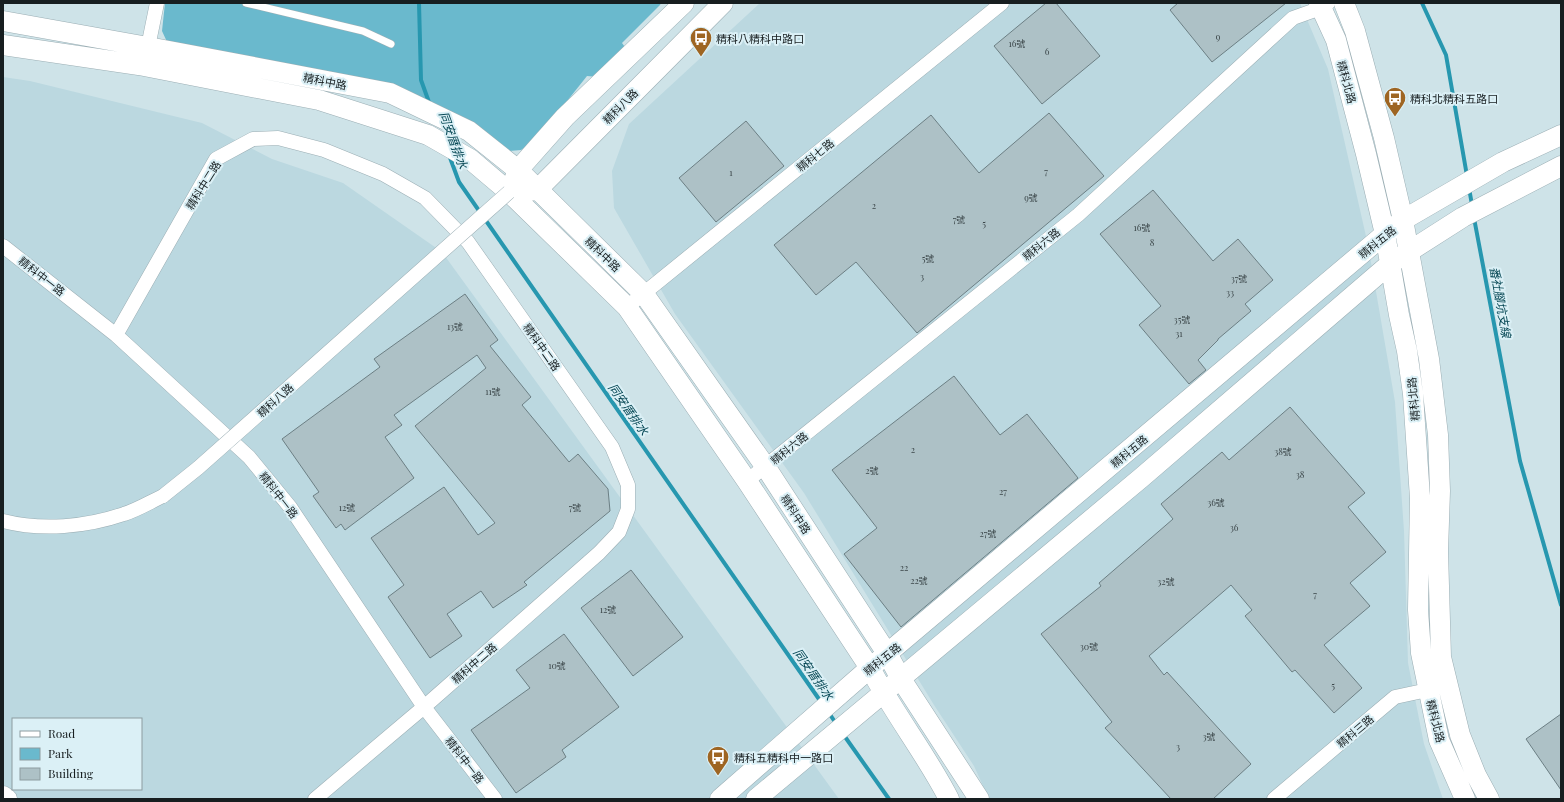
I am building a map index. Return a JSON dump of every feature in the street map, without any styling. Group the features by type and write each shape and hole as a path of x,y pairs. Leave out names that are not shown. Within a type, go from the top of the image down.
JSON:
{"street":[{"path":"148,47 157,3"},
{"name":"精科八路","path":"3,521 16,524 65,527 85,524 124,514 163,496 198,468 509,192 518,170 565,117 684,3"},
{"name":"精科八路","path":"537,190 723,3"},
{"name":"精科七路","path":"627,307 1002,3"},
{"name":"精科北路","path":"1344,3 1355,31 1384,138 1404,220 1429,359 1438,435 1440,491 1438,551 1441,657 1460,734 1476,775 1489,799"},
{"name":"精科北路","path":"1323,5 1336,40 1366,154 1385,234 1399,315 1407,351 1413,394 1420,498 1418,610 1420,653 1439,740 1465,799"},
{"name":"精科六路","path":"747,481 1078,215 1293,18 1323,5"},
{"name":"精科中路","path":"3,21 390,93 469,131 518,170 644,294 765,466 888,655 901,679 979,799"},
{"name":"精科中路","path":"3,45 139,65 319,100 428,135 470,159 509,192 627,307 747,481 870,668 883,692 937,776 949,799"},
{"name":"精科五路","path":"720,799 870,668 888,655 1385,234 1404,220 1503,162 1561,135"},
{"name":"精科中二路","path":"116,335 216,159 253,139 278,138 324,150 383,174 425,198 468,242 612,447 628,485 628,509 619,532 599,553 424,707 315,799"},
{"path":"756,799 1135,483 1391,263 1463,217 1561,166"},
{"path":"509,192 537,190"},
{"name":"精科中一路","path":"3,246 116,335 249,458 286,501 424,707 495,799"},
{"name":"精科三路","path":"1274,799 1395,697 1448,687"},
{"path":"3,796 7,799"}],"lane":[{"path":"246,3 363,31 391,44"}],"shaded area":[{"path":"760,3 1300,3 1328,69 1368,245 1395,402 1404,531 1408,663 1424,744 1443,799 989,799 974,766 934,705 804,493 675,314 614,208 612,171 629,124"},
{"path":"3,77 30,81 202,123 272,159 343,183 442,252 839,799 8,799 3,796"}],"green space":[{"path":"165,3 661,3 622,43 633,58 610,78 587,76 536,140 521,150 509,151 426,110 168,44 162,31"}],"building":[{"path":"1046,3 1056,3 1100,56 1042,104 994,46"},
{"path":"1178,3 1286,3 1212,62 1170,10"},
{"path":"1049,113 1104,176 917,333 856,262 816,295 774,245 931,115 979,173"},
{"path":"746,121 784,166 716,222 679,178"},
{"path":"1153,190 1213,261 1238,239 1273,280 1245,304 1251,311 1218,339 1198,360 1206,370 1189,384 1139,325 1161,306 1100,234"},
{"path":"465,294 498,340 490,346 531,397 522,405 569,462 578,454 608,489 610,511 524,582 527,585 493,608 481,591 447,614 462,636 430,658 388,597 404,585 371,538 444,487 478,535 495,523 415,426 486,368 477,355 394,415 402,425 385,437 414,478 345,530 341,524 336,528 313,496 319,492 282,439 380,367 374,359"},
{"path":"954,376 1000,435 1027,414 1078,478 901,627 844,554 877,528 832,470"},
{"path":"1290,407 1365,493 1348,507 1386,552 1350,583 1370,606 1324,645 1362,688 1334,713 1295,670 1292,672 1245,616 1252,610 1231,585 1149,656 1164,675 1167,672 1251,764 1213,799 1171,799 1105,728 1112,722 1041,634 1101,586 1099,583 1173,519 1161,504 1222,452 1229,460"},
{"path":"631,570 683,637 633,676 581,608"},
{"path":"564,634 619,707 562,750 566,757 516,793 471,730 530,688 516,670"},
{"path":"1561,714 1561,790 1526,739"}],"waterway":[{"name":"同安厝排水","path":"419,3 421,80 430,105"},
{"name":"番社腳坑支線","path":"1422,3 1446,55 1467,176"},
{"name":"同安厝排水","path":"449,155 459,182 821,702"},
{"name":"番社腳坑支線","path":"1469,188 1472,205"},
{"name":"番社腳坑支線","path":"1474,218 1520,461 1561,605"},
{"name":"同安厝排水","path":"829,713 837,725"},
{"name":"同安厝排水","path":"843,734 889,799"}],"place":[{"name":"精科八精科中路口","path":"701,58"},
{"name":"精科北精科五路口","path":"1395,118"},
{"name":"精科五精科中一路口","path":"718,776"}]}
